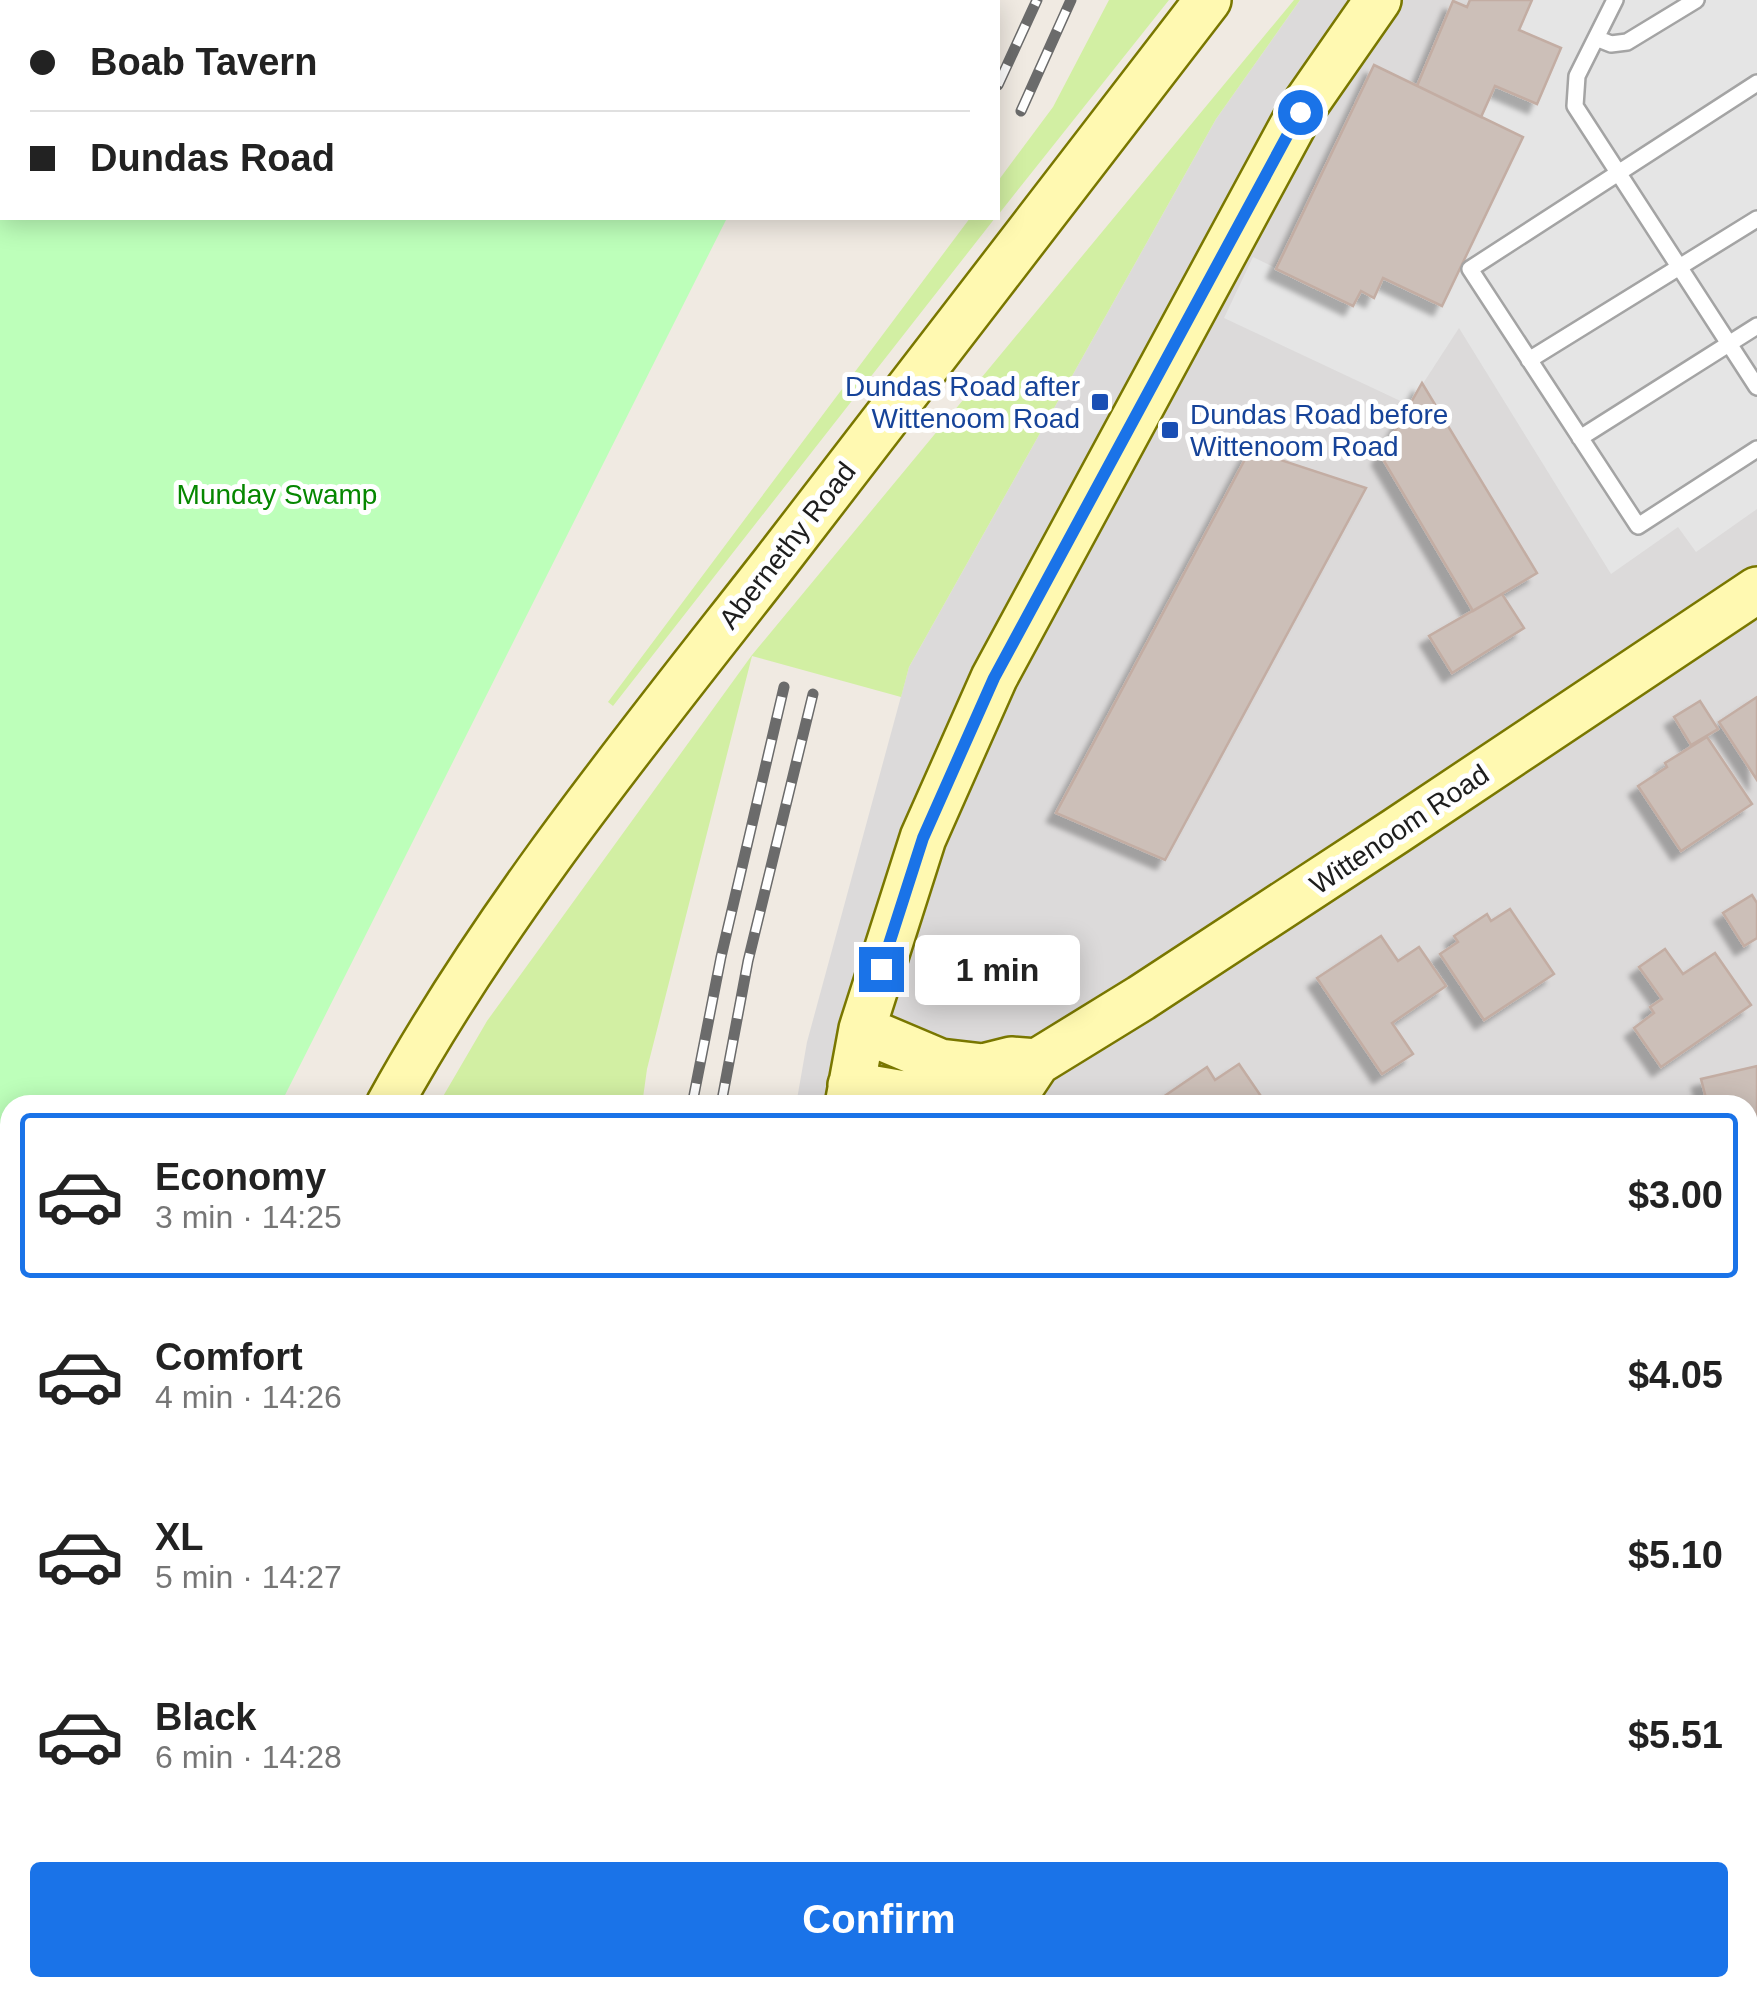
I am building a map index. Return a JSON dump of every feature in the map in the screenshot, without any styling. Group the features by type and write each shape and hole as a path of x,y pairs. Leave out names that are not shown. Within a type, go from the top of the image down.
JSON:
{"main road":[{"name":"Abernethy Road","path":"394,1095 431,1029 618,760 775,563 1208,0"},
{"path":"849,1095 862,1029 923,838 994,678 1300,112 1378,0"},
{"name":"Wittenoom Road","path":"996,1095 1021,1086 1037,1062 1332,873 1757,590"},
{"name":"Wittenoom Road","path":"862,1029 940,1062 983,1067 1011,1060 1037,1062"}],"lane":[{"path":"1616,0 1577,76 1575,106 1757,387"},
{"path":"1596,38 1610,44 1627,42 1696,0"},
{"path":"1757,83 1470,269 1638,526 1757,449"},
{"path":"1529,360 1757,219"},
{"path":"1580,438 1757,326"}],"shaded area":[{"path":"1300,0 1757,0 1757,1095 798,1095 807,1042 909,667 1216,119"},
{"path":"1532,0 1757,0 1757,509 1696,552 1678,527 1611,574 1459,328 1409,405 1224,318 1253,257 1353,306 1361,291 1374,297 1383,278 1443,305 1523,137 1481,117 1495,86 1537,104 1561,48 1519,30"}],"green space":[{"path":"1109,0 1169,0 1000,212 1000,178 1053,107"},
{"path":"1294,0 1300,0 1216,119 909,667 901,697 752,656 643,1095 444,1095 487,1021 752,655"},
{"name":"Munday Swamp","path":"0,220 726,220 285,1095 0,1095"},
{"path":"969,220 993,220 613,706 608,702"}],"building":[{"path":"1470,0 1532,0 1519,30 1561,48 1537,104 1495,86 1481,117 1417,86 1453,1 1467,7"},
{"path":"1374,65 1523,137 1442,306 1383,278 1374,298 1361,291 1353,306 1276,269"},
{"path":"1422,383 1537,573 1473,611 1381,456"},
{"path":"1250,450 1366,488 1165,860 1056,813"},
{"path":"1502,594 1524,628 1452,673 1429,636"},
{"path":"1757,697 1757,780 1719,722"},
{"path":"1700,701 1718,729 1691,745 1674,717"},
{"path":"1707,737 1752,804 1681,851 1638,786 1667,767 1665,763"},
{"path":"1752,895 1757,903 1757,938 1744,946 1723,913"},
{"path":"1510,909 1554,974 1484,1020 1440,954 1458,942 1454,936 1487,914 1491,921"},
{"path":"1381,936 1398,961 1419,947 1446,986 1392,1023 1413,1054 1382,1074 1317,978"},
{"path":"1665,949 1683,974 1715,953 1751,1005 1661,1067 1634,1028 1654,1013 1650,1007 1662,999 1639,967"},
{"path":"1239,1064 1260,1095 1166,1095 1207,1067 1215,1080"},
{"path":"1757,1066 1757,1095 1705,1095 1701,1079"}],"railway":[{"path":"1000,81 1037,0"},
{"path":"1021,111 1071,0"},
{"path":"694,1095 721,957 784,687"},
{"path":"723,1095 748,961 813,694"}],"place":[{"name":"Dundas Road after Wittenoom Road","path":"1100,402"},
{"name":"Dundas Road before Wittenoom Road","path":"1170,430"}],"route":[{"path":"881,969 923,838 994,678 1300,112"}]}
